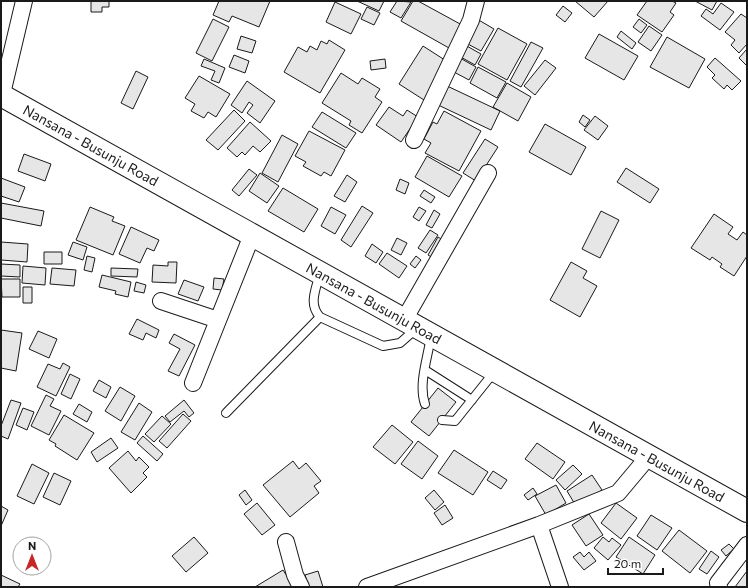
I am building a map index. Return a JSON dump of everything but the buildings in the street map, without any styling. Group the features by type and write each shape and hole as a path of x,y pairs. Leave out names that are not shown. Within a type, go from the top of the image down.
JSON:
{"main road":[{"name":"Nansana - Busunju Road","path":"1,96 747,511"}],"street":[{"path":"1,96 24,1"},
{"path":"414,140 471,20 476,1"},
{"path":"418,327 488,173"},
{"path":"193,383 252,235"},
{"path":"161,301 218,320"},
{"path":"367,587 539,524 618,493 649,456"},
{"path":"539,524 560,587"},
{"path":"286,542 295,575 301,587"},
{"path":"719,587 718,583 747,545"}],"lane":[{"path":"320,273 313,300 315,312 320,317 383,346 400,343 418,327"},
{"path":"226,413 320,317"},
{"path":"418,327 425,370 422,388 425,404"},
{"path":"425,370 472,400"},
{"path":"442,420 455,421 496,371"}]}
